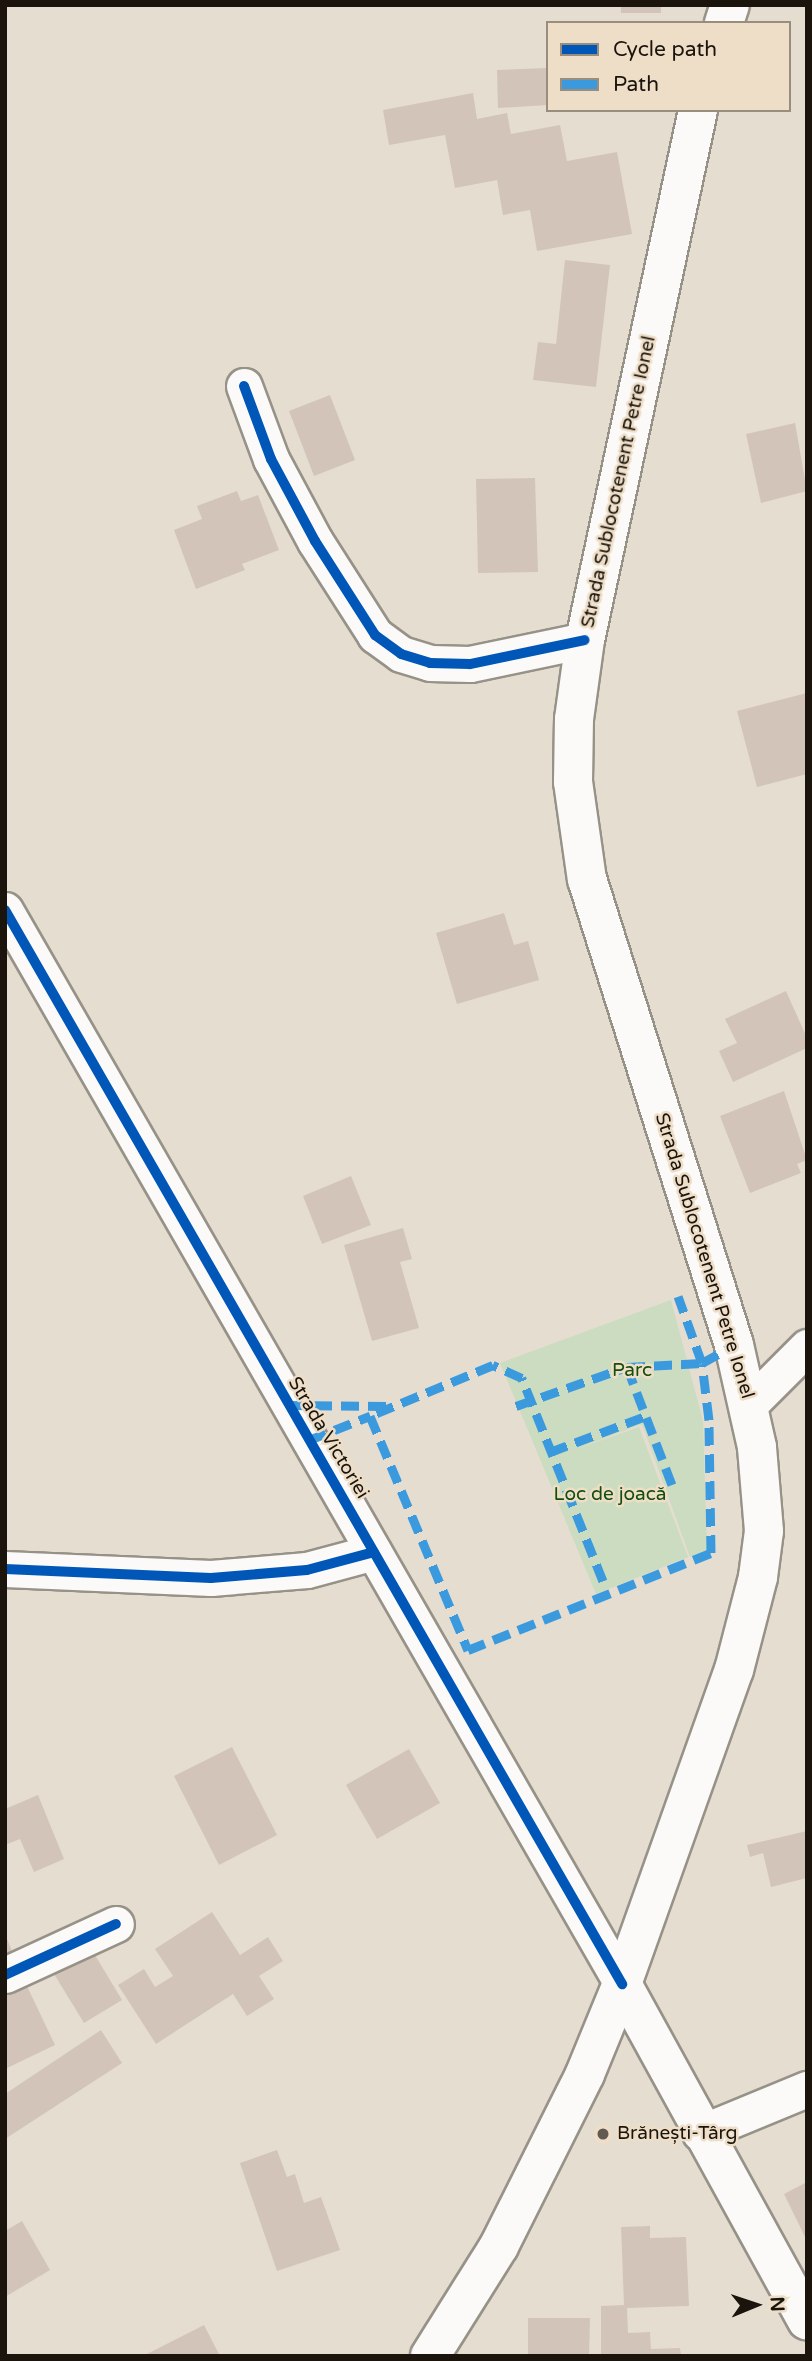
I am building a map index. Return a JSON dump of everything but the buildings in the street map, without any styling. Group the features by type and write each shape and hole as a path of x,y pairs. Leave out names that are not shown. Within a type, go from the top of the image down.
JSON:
{"main road":[{"name":"Strada Sublocotenent Petre Ionel","path":"430,2356 499,2246 584,2074 622,1984 747,1626 764,1531 762,1485 749,1405 577,836 574,719 585,640 698,112"},
{"name":"Strada Victoriei","path":"622,1984 700,2133 807,2321"}],"street":[{"path":"244,386 271,459 332,570 374,635 401,654 430,663 470,664 585,640"},
{"name":"Strada Victoriei","path":"5,910 622,1984"},
{"path":"749,1405 807,1347"},
{"path":"5,1569 211,1578 307,1570 374,1552"},
{"path":"5,1975 116,1924"},
{"path":"700,2133 807,2090"}],"green space":[{"name":"Parc","path":"671,1300 703,1421 707,1551 690,1557 642,1424 568,1452 639,1427 688,1557 596,1594 500,1363"}],"marked path":[{"path":"603,1581 522,1378 493,1365 370,1416 468,1650 711,1553 709,1420 702,1363 678,1296"},
{"path":"516,1406 627,1367 702,1363 734,1345"},
{"path":"627,1367 672,1485"},
{"path":"287,1405 387,1406"},
{"path":"309,1440 370,1416"},
{"path":"550,1452 646,1416"}],"cycle path":[{"path":"244,386 271,459 315,541 375,635 401,654 430,663 470,664 585,640"},
{"path":"5,910 622,1984"},
{"path":"5,1569 211,1578 307,1570 374,1552"},
{"path":"5,1975 116,1924"}],"place":[{"name":"Brănești-Târg","path":"603,2134"}],"park label":[{"name":"Loc de joacă","path":"610,1495"}]}
